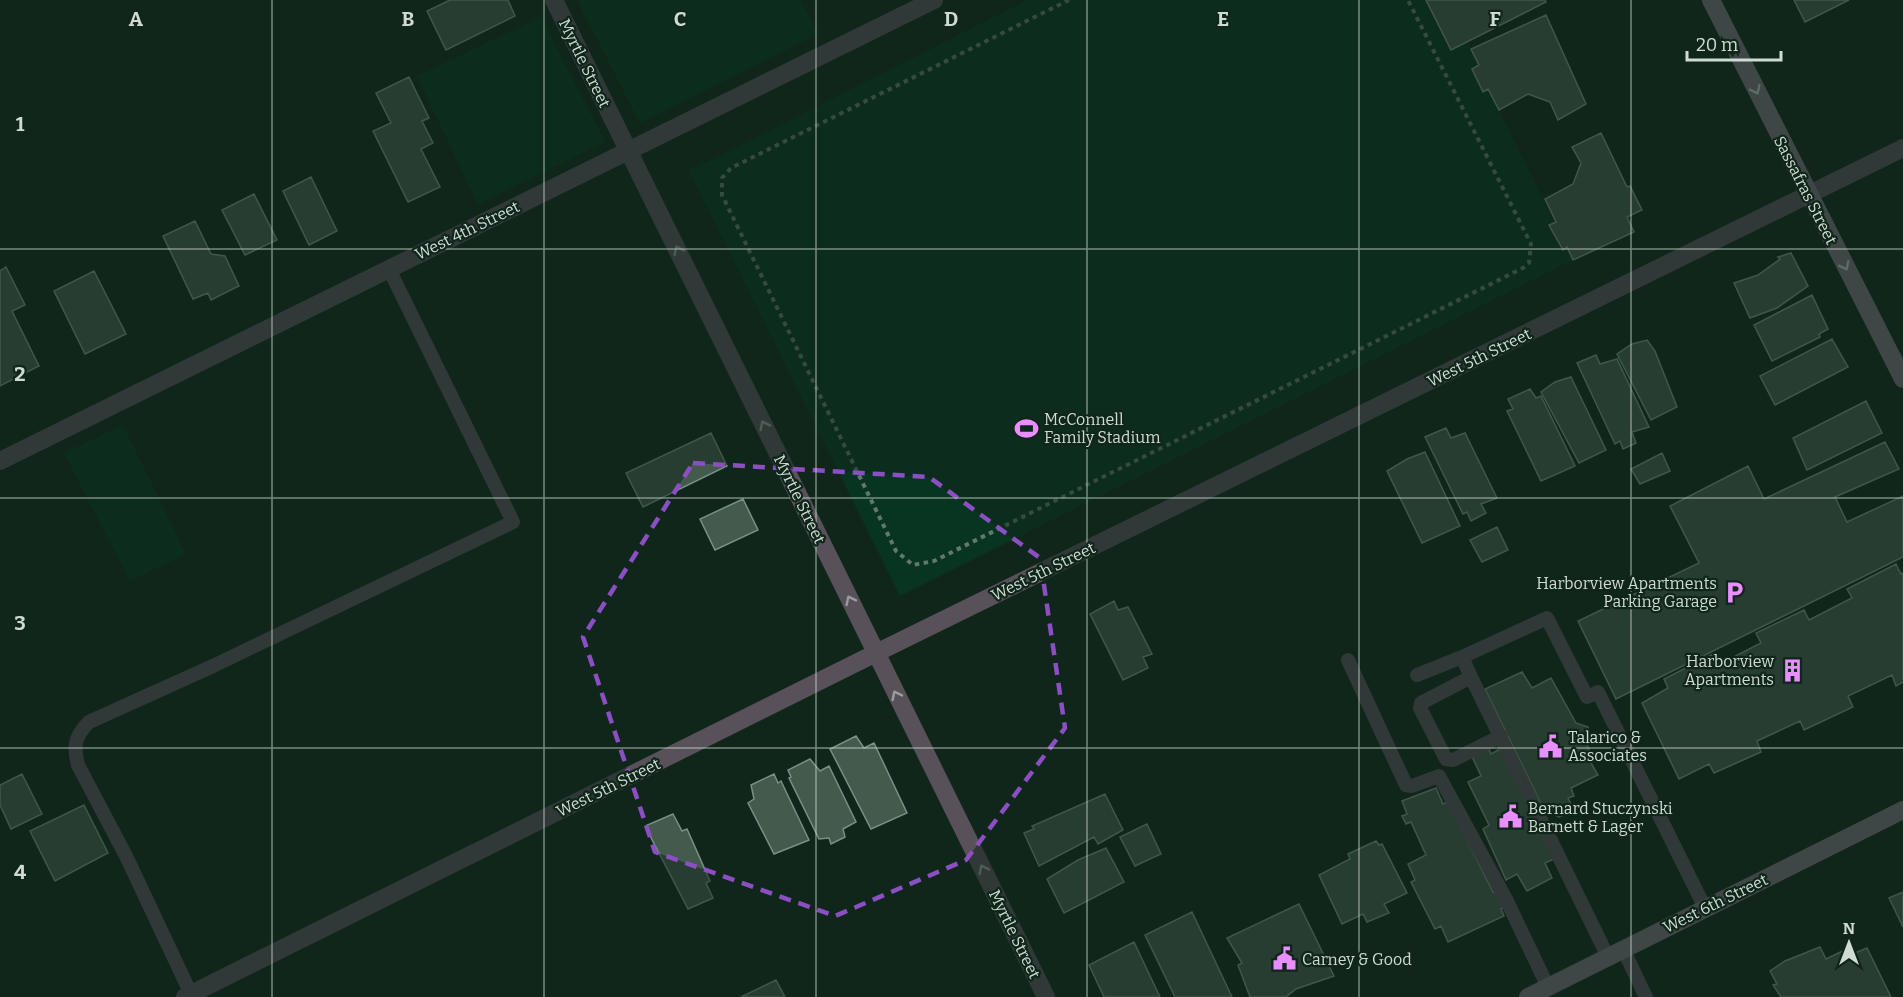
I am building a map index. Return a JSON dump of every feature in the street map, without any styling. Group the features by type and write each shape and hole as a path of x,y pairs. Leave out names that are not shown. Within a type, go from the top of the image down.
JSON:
{"street":[{"name":"Myrtle Street","path":"554,0 1047,997"},
{"name":"West 4th Street","path":"0,461 934,0"},
{"name":"Sassafras Street","path":"1711,0 1808,196 1903,379"},
{"name":"West 5th Street","path":"188,995 876,653 1903,148"},
{"name":"West 6th Street","path":"1528,997 1903,810"}],"lane":[{"path":"188,995 126,856 78,765 74,752 76,735 89,722 213,666 513,522 389,269"},
{"path":"1417,675 1547,618 1587,697 1598,692 1705,908"},
{"path":"1462,657 1615,953 1646,997"},
{"path":"1348,660 1406,785 1412,786 1438,776 1506,899 1548,987"},
{"path":"1471,677 1421,703 1420,708 1446,759 1453,760 1501,736"}],"path":[{"path":"1069,0 731,168 722,178 722,195 896,551 914,565 945,555 1529,263 1531,244 1408,0"}],"highlighted area":[{"path":"693,463 929,477 1040,558 1065,728 966,860 835,916 655,852 583,637"}],"green space":[{"path":"577,0 801,0 818,34 640,123"},
{"name":"McConnell Family Stadium","path":"1028,0 1426,0 1451,50 1468,42 1479,65 1483,92 1488,89 1573,260 900,596 689,171"},
{"path":"541,17 605,142 478,204 417,76"},
{"path":"123,425 186,554 130,581 64,453"}],"building":[{"path":"450,0 508,0 515,16 446,50 427,11"},
{"path":"1426,0 1545,0 1546,2 1451,50"},
{"path":"1794,0 1849,0 1805,22"},
{"path":"1546,15 1586,104 1558,120 1550,102 1528,94 1499,110 1488,89 1483,92 1472,69 1479,65 1471,49"},
{"path":"409,77 429,118 422,121 433,143 421,149 440,187 408,202 373,131 391,123 376,93"},
{"path":"1601,133 1627,187 1630,186 1642,210 1627,217 1634,232 1573,260 1567,247 1563,250 1549,225 1556,222 1545,199 1573,184 1581,163 1572,147"},
{"path":"311,177 337,231 309,245 283,191"},
{"path":"254,194 277,240 245,255 222,210"},
{"path":"195,221 211,254 225,256 239,286 211,300 208,293 193,299 163,236"},
{"path":"1791,253 1808,286 1777,308 1750,318 1734,283 1758,275 1780,259 1778,257"},
{"path":"6,267 25,305 12,311 39,366 0,386 0,271"},
{"path":"94,271 126,334 85,354 54,291"},
{"path":"1812,295 1828,329 1819,334 1820,337 1772,361 1754,325"},
{"path":"1832,339 1848,367 1775,405 1760,376"},
{"path":"1647,340 1655,351 1677,407 1651,420 1617,354 1632,344"},
{"path":"1596,355 1600,364 1617,359 1649,427 1632,432 1636,443 1623,449 1620,441 1615,444 1577,363"},
{"path":"1571,377 1606,450 1579,463 1541,392 1555,382"},
{"path":"1530,389 1536,398 1541,396 1575,466 1541,481 1507,411 1513,409 1508,399"},
{"path":"1866,401 1882,433 1807,470 1793,438"},
{"path":"1446,428 1451,438 1465,433 1497,498 1481,504 1486,513 1471,521 1467,512 1463,514 1425,437"},
{"path":"711,433 727,466 643,507 626,473"},
{"name":"Harborview Apartments Parking Garage","path":"1885,442 1899,469 1835,497 1847,522 1903,496 1903,557 1616,699 1578,621 1699,563 1670,506 1748,466 1764,499"},
{"path":"1425,452 1460,526 1422,543 1387,471"},
{"path":"1662,453 1670,471 1640,484 1631,469"},
{"path":"743,499 758,530 715,550 700,519"},
{"path":"1497,527 1508,550 1482,562 1470,540"},
{"name":"Harborview Apartments","path":"1896,564 1901,574 1903,573 1903,682 1896,686 1892,675 1848,696 1853,707 1804,730 1800,721 1757,741 1761,752 1714,773 1709,764 1679,779 1642,703 1668,688 1664,679 1713,654 1718,665 1761,643 1756,633 1804,610 1809,620 1852,598 1847,589"},
{"path":"1114,601 1118,610 1128,607 1152,654 1143,657 1148,668 1123,680 1090,614"},
{"path":"1522,672 1532,688 1551,678 1576,723 1588,727 1589,734 1586,742 1591,754 1587,756 1598,775 1571,788 1574,796 1568,798 1571,804 1567,814 1559,817 1552,814 1549,808 1544,810 1485,689"},
{"path":"856,736 864,748 874,743 907,813 871,829 830,749"},
{"path":"1488,747 1491,754 1500,749 1556,858 1545,863 1552,878 1527,891 1517,874 1506,880 1483,829 1489,825 1468,782 1481,776 1471,754"},
{"path":"810,759 820,771 829,766 856,822 843,829 845,837 831,844 829,838 819,839 789,778 791,777 788,770"},
{"path":"22,774 42,814 11,829 0,805 0,785"},
{"path":"774,774 778,783 781,781 809,840 774,854 748,803 754,799 751,785"},
{"path":"1436,788 1443,804 1448,802 1493,892 1499,891 1506,906 1501,909 1504,916 1448,942 1441,926 1435,929 1411,882 1415,880 1408,864 1426,855 1411,822 1406,824 1402,816 1407,814 1402,801"},
{"path":"1105,794 1123,830 1098,844 1094,837 1039,866 1024,833 1034,829 1032,826"},
{"path":"84,805 108,853 55,881 30,831"},
{"path":"673,814 682,831 687,829 710,881 706,883 713,898 688,909 645,826"},
{"path":"1147,824 1161,854 1135,866 1120,837"},
{"path":"1376,841 1379,845 1382,844 1407,893 1384,904 1389,913 1367,922 1363,914 1342,924 1319,875 1350,859 1348,854"},
{"path":"1106,848 1124,882 1064,913 1047,879 1078,860"},
{"path":"1903,892 1903,927 1889,898"},
{"path":"1299,904 1334,976 1296,989 1286,997 1250,997 1238,965 1242,963 1227,938"},
{"path":"1192,912 1232,997 1175,997 1145,935"},
{"path":"1134,942 1160,997 1104,997 1089,965"},
{"path":"1820,947 1826,959 1851,947 1855,953 1867,948 1891,997 1781,997 1773,985 1777,984 1770,971 1785,961"},
{"path":"776,980 785,997 741,997"}],"place":[{"name":"McConnell Family Stadium","path":"1026,428"},
{"name":"Harborview Apartments Parking Garage","path":"1735,592"},
{"name":"Harborview Apartments","path":"1792,670"},
{"name":"Talarico & Associates","path":"1550,746"},
{"name":"Bernard Stuczynski Barnett & Lager","path":"1510,817"},
{"name":"Carney & Good","path":"1284,959"}]}
